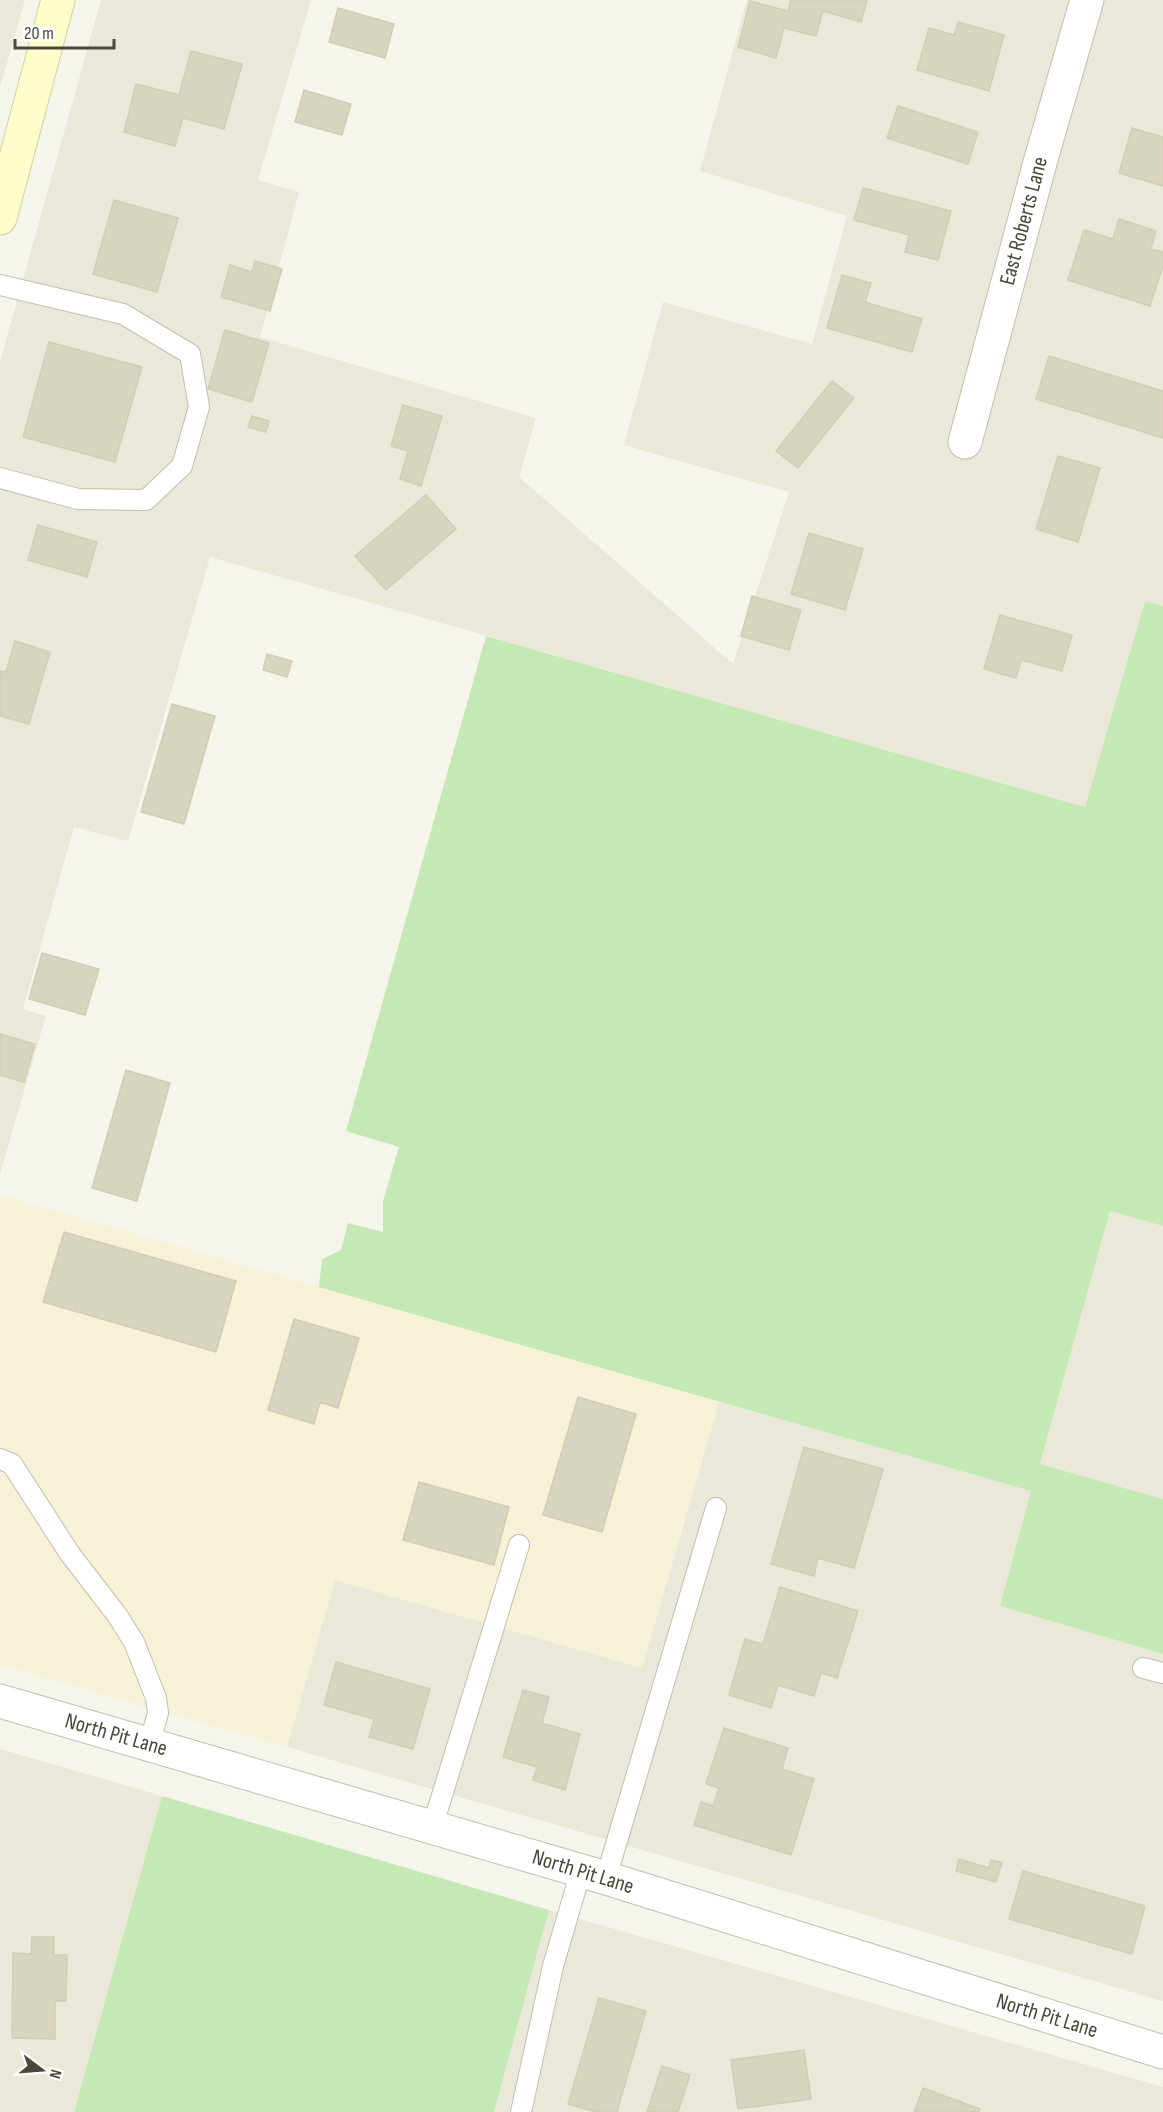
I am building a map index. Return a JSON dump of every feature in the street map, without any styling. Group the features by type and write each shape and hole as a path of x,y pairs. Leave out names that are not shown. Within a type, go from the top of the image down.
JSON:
{"street":[{"path":"0,218 58,0"},
{"name":"East Roberts Lane","path":"965,442 1041,159 1087,0"},
{"name":"North Pit Lane","path":"0,1701 593,1875 1163,2052"}],"lane":[{"path":"0,285 123,314 190,354 199,407 182,466 146,500 78,499 0,478"},
{"path":"0,1459 12,1464 70,1554 117,1615 134,1642 156,1698 158,1713 149,1745"},
{"path":"521,2112 552,1966 593,1875 716,1508"},
{"path":"432,1828 519,1545"},
{"path":"1143,1668 1163,1673"}],"shaded area":[{"path":"0,0 25,0 0,87"},
{"path":"101,0 311,0 258,180 299,192 260,337 536,418 519,477 733,664 789,492 624,445 663,302 812,344 847,216 700,171 747,0 1163,0 1163,606 1145,601 1086,807 210,557 128,841 74,827 23,1009 46,1016 0,1174 0,362"},
{"path":"0,1195 719,1402 642,1668 335,1580 287,1747 0,1665"},
{"path":"1110,1211 1163,1226 1163,1499 1040,1464"},
{"path":"719,1402 1032,1491 1000,1606 1163,1654 1163,2001 287,1747 335,1580 642,1668"},
{"path":"0,1749 162,1796 74,2112 0,2112"},
{"path":"549,1910 1163,2087 1163,2112 494,2112"}],"green space":[{"path":"1145,601 1163,606 1163,1226 1110,1211 1040,1464 1163,1499 1163,1654 1000,1606 1031,1491 319,1287 322,1259 341,1250 348,1223 383,1232 383,1201 399,1147 346,1131 486,636 1085,807"},
{"path":"162,1796 549,1910 494,2112 74,2112"}],"building":[{"path":"791,0 867,0 861,22 823,11 816,36 784,28 776,58 738,47 750,1 788,11"},
{"path":"338,8 394,24 385,58 329,42"},
{"path":"958,22 1004,35 989,91 917,70 929,28 954,35"},
{"path":"191,51 242,64 224,129 183,118 175,146 124,132 136,84 179,95"},
{"path":"304,90 351,104 342,135 295,122"},
{"path":"898,106 978,132 968,164 887,138"},
{"path":"1132,128 1163,137 1163,186 1119,173"},
{"path":"863,188 951,211 938,260 905,252 909,235 854,220"},
{"path":"114,200 178,218 157,292 93,274"},
{"path":"1119,219 1156,231 1151,249 1163,252 1163,266 1150,306 1068,280 1084,230 1113,239"},
{"path":"255,261 282,269 270,311 221,297 230,265 252,272"},
{"path":"842,275 871,283 865,302 922,319 912,352 827,328"},
{"path":"225,330 269,343 252,402 208,389"},
{"path":"49,342 142,367 115,462 23,437"},
{"path":"1049,356 1163,391 1163,438 1036,399"},
{"path":"832,381 854,398 798,468 776,451"},
{"path":"403,405 442,416 421,486 400,479 408,451 391,446"},
{"path":"252,416 269,421 266,432 248,427"},
{"path":"1058,456 1100,468 1078,542 1036,529"},
{"path":"426,495 456,529 386,590 355,556"},
{"path":"38,525 97,542 87,577 28,560"},
{"path":"809,533 863,549 845,610 791,594"},
{"path":"752,596 801,610 789,650 741,636"},
{"path":"1000,615 1072,635 1062,671 1021,660 1016,678 984,669"},
{"path":"15,641 50,652 29,724 0,716 0,671 6,672"},
{"path":"267,654 292,661 287,677 263,670"},
{"path":"172,704 215,716 184,824 141,812"},
{"path":"42,953 99,969 85,1015 29,999"},
{"path":"0,1034 35,1044 24,1082 0,1075"},
{"path":"126,1070 170,1083 137,1201 92,1188"},
{"path":"64,1232 236,1281 216,1352 43,1302"},
{"path":"294,1319 359,1338 338,1408 320,1402 314,1424 268,1410"},
{"path":"578,1397 636,1414 602,1532 543,1515"},
{"path":"804,1447 883,1469 854,1568 818,1558 814,1576 771,1564"},
{"path":"419,1482 509,1507 494,1565 403,1540"},
{"path":"780,1587 858,1611 837,1678 821,1673 814,1696 778,1685 771,1708 729,1695 745,1639 763,1644"},
{"path":"336,1662 430,1689 413,1749 369,1737 374,1719 324,1705"},
{"path":"523,1690 549,1697 542,1723 580,1734 565,1790 533,1780 537,1767 503,1757"},
{"path":"724,1728 788,1748 782,1769 814,1779 791,1855 694,1825 701,1802 713,1806 719,1788 706,1784"},
{"path":"959,1859 989,1868 991,1860 1002,1863 996,1882 956,1871"},
{"path":"1023,1871 1145,1906 1132,1954 1009,1919"},
{"path":"32,1937 54,1937 54,1955 67,1955 66,2001 55,2001 55,2039 12,2038 13,1953 31,1954"},
{"path":"599,1998 646,2011 617,2112 595,2112 568,2104"},
{"path":"804,2050 811,2099 738,2109 731,2060"},
{"path":"662,2066 690,2075 678,2112 647,2112"},
{"path":"923,2088 980,2109 979,2112 914,2112"}]}
